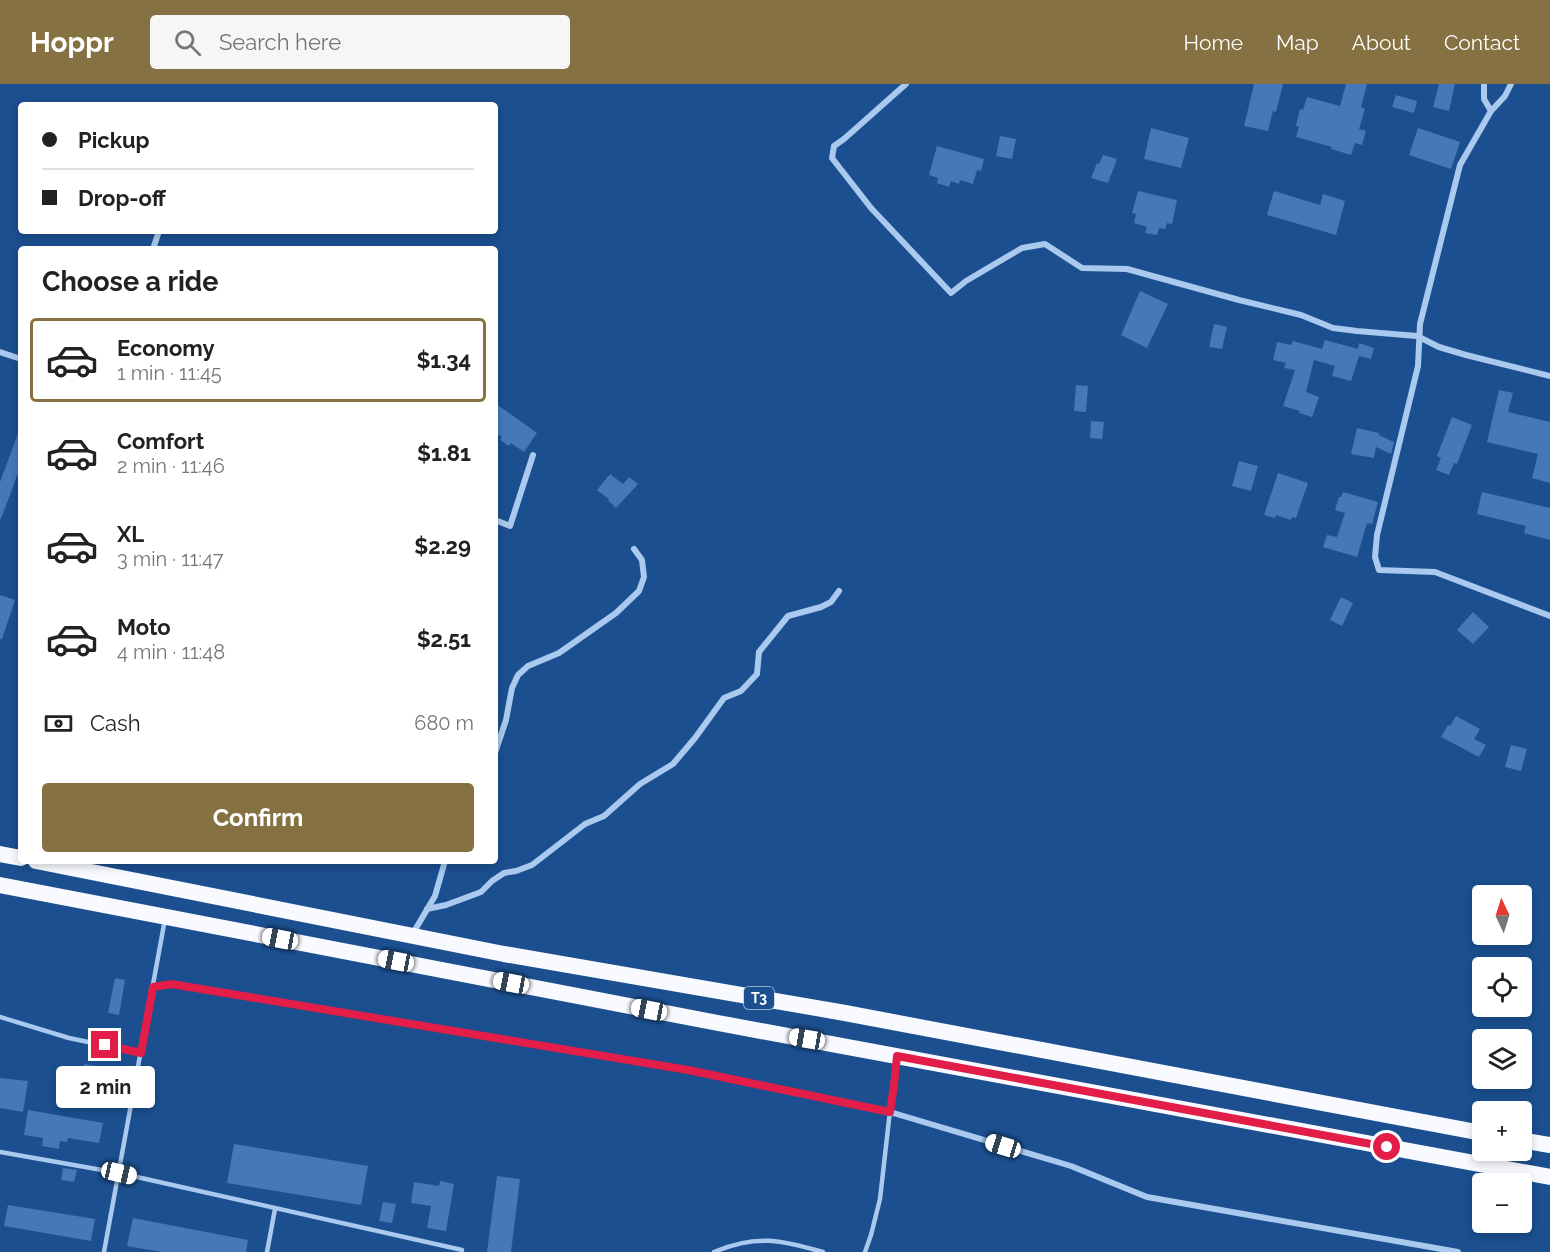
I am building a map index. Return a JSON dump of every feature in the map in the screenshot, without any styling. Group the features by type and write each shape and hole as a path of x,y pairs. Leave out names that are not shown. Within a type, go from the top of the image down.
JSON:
{"highway":[{"path":"0,854 18,857"},
{"name":"T3","path":"51,864 504,954 845,1013 1472,1130"},
{"name":"T3","path":"0,885 718,1023 1550,1177"},
{"path":"1532,1142 1550,1145"}],"street":[{"path":"906,84 834,146 832,158 871,208 951,293 966,281 1022,248 1045,244 1082,268 1127,269 1300,315 1333,328 1419,337 1439,347 1550,376"},
{"path":"1484,84 1484,99 1491,111"},
{"path":"1511,84 1505,96 1491,111 1460,165 1420,324 1418,366 1377,535 1375,557 1379,570 1435,572 1550,616"},
{"path":"0,352 18,358"},
{"path":"498,521 510,526 533,454"},
{"path":"498,744 506,720 512,688 518,675 528,666 560,652 576,641 616,613 639,591 645,577 642,560 634,549"},
{"path":"427,909 446,905 481,892 504,873 516,872 532,865 585,824 604,816 640,784 673,764 695,738 723,698 741,691 758,674 759,652 788,616 821,607 831,602 839,591"},
{"path":"412,936 435,896 444,864"},
{"path":"153,987 171,984 688,1070 890,1112 1071,1166 1147,1197 1458,1252"}],"lane":[{"path":"104,1252 165,916"},
{"path":"0,1017 69,1038 141,1053"},
{"path":"865,1252 880,1199 897,1056"},
{"path":"0,1152 119,1173 462,1250"},
{"path":"267,1252 275,1209"},
{"path":"714,1252 738,1243 768,1239 823,1252"}],"building":[{"path":"1254,84 1283,84 1276,112 1273,111 1268,131 1244,126"},
{"path":"1346,84 1367,84 1361,107 1365,109 1359,129 1366,131 1362,145 1355,143 1351,155 1296,137 1300,109 1303,110 1307,97 1340,106"},
{"path":"1439,84 1455,84 1449,111 1433,107"},
{"path":"1396,95 1417,101 1414,113 1392,107"},
{"path":"1151,128 1189,138 1181,168 1144,159"},
{"path":"1418,128 1460,142 1451,169 1409,155"},
{"path":"1000,136 1016,139 1012,159 996,156"},
{"path":"937,146 984,159 981,171 977,170 973,184 960,180 959,184 951,181 949,187 937,183 938,178 929,175"},
{"path":"1103,155 1117,159 1108,183 1091,178"},
{"path":"1138,191 1177,200 1172,224 1167,223 1165,229 1159,228 1157,235 1145,233 1147,227 1134,223 1136,214 1132,213"},
{"path":"1274,191 1320,205 1323,194 1345,201 1336,235 1267,215"},
{"path":"1140,291 1168,304 1147,348 1121,335"},
{"path":"1214,324 1227,327 1222,349 1209,347"},
{"path":"1325,340 1358,349 1359,343 1374,348 1371,359 1359,356 1351,381 1332,376 1335,366 1314,360 1306,392 1319,397 1312,417 1283,406 1295,370 1284,368 1286,363 1273,360 1277,342 1291,345 1293,341 1322,349"},
{"path":"1076,385 1088,386 1086,412 1074,411"},
{"path":"1499,390 1513,393 1508,412 1550,422 1550,483 1532,478 1538,454 1487,442"},
{"path":"498,405 537,433 524,452 511,443 509,446 500,440 502,437 498,434"},
{"path":"1452,417 1472,425 1457,464 1454,463 1449,475 1436,470 1441,458 1437,456"},
{"path":"1091,421 1104,422 1102,439 1090,438"},
{"path":"1357,428 1379,433 1394,442 1391,454 1376,447 1374,458 1351,454"},
{"path":"18,433 18,473 1,519 0,482"},
{"path":"1239,461 1258,466 1251,491 1232,486"},
{"path":"1278,473 1308,483 1296,518 1292,517 1291,520 1276,515 1275,518 1264,515"},
{"path":"610,474 623,484 629,477 638,484 616,508 597,490"},
{"path":"1343,492 1378,502 1372,524 1367,523 1357,557 1323,547 1327,535 1337,537 1345,513 1335,510"},
{"path":"1482,492 1550,508 1550,540 1524,533 1526,526 1477,514"},
{"path":"0,595 15,600 2,639 0,639"},
{"path":"1341,597 1353,603 1342,626 1330,620"},
{"path":"1473,612 1489,627 1473,644 1457,630"},
{"path":"1456,716 1480,729 1474,739 1486,745 1479,757 1441,737"},
{"path":"1511,745 1527,749 1521,771 1505,767"},
{"path":"115,978 125,980 119,1015 108,1013"},
{"path":"84,1064 123,1070 121,1084 81,1078"},
{"path":"0,1078 28,1081 23,1112 0,1108"},
{"path":"28,1110 103,1123 99,1143 68,1138 67,1142 60,1141 59,1149 42,1146 43,1138 24,1135"},
{"path":"234,1144 368,1166 361,1205 227,1183"},
{"path":"63,1168 77,1170 74,1182 61,1180"},
{"path":"497,1176 520,1179 511,1252 487,1252"},
{"path":"440,1181 454,1184 446,1231 427,1228 431,1206 411,1203 414,1182 439,1186"},
{"path":"383,1202 396,1204 392,1223 379,1221"},
{"path":"8,1205 95,1219 91,1241 4,1226"},
{"path":"133,1218 248,1240 246,1252 161,1252 127,1246"}],"route":[{"path":"105,1045 141,1053 153,987 171,984 688,1070 890,1112 897,1056 1387,1147"}]}
